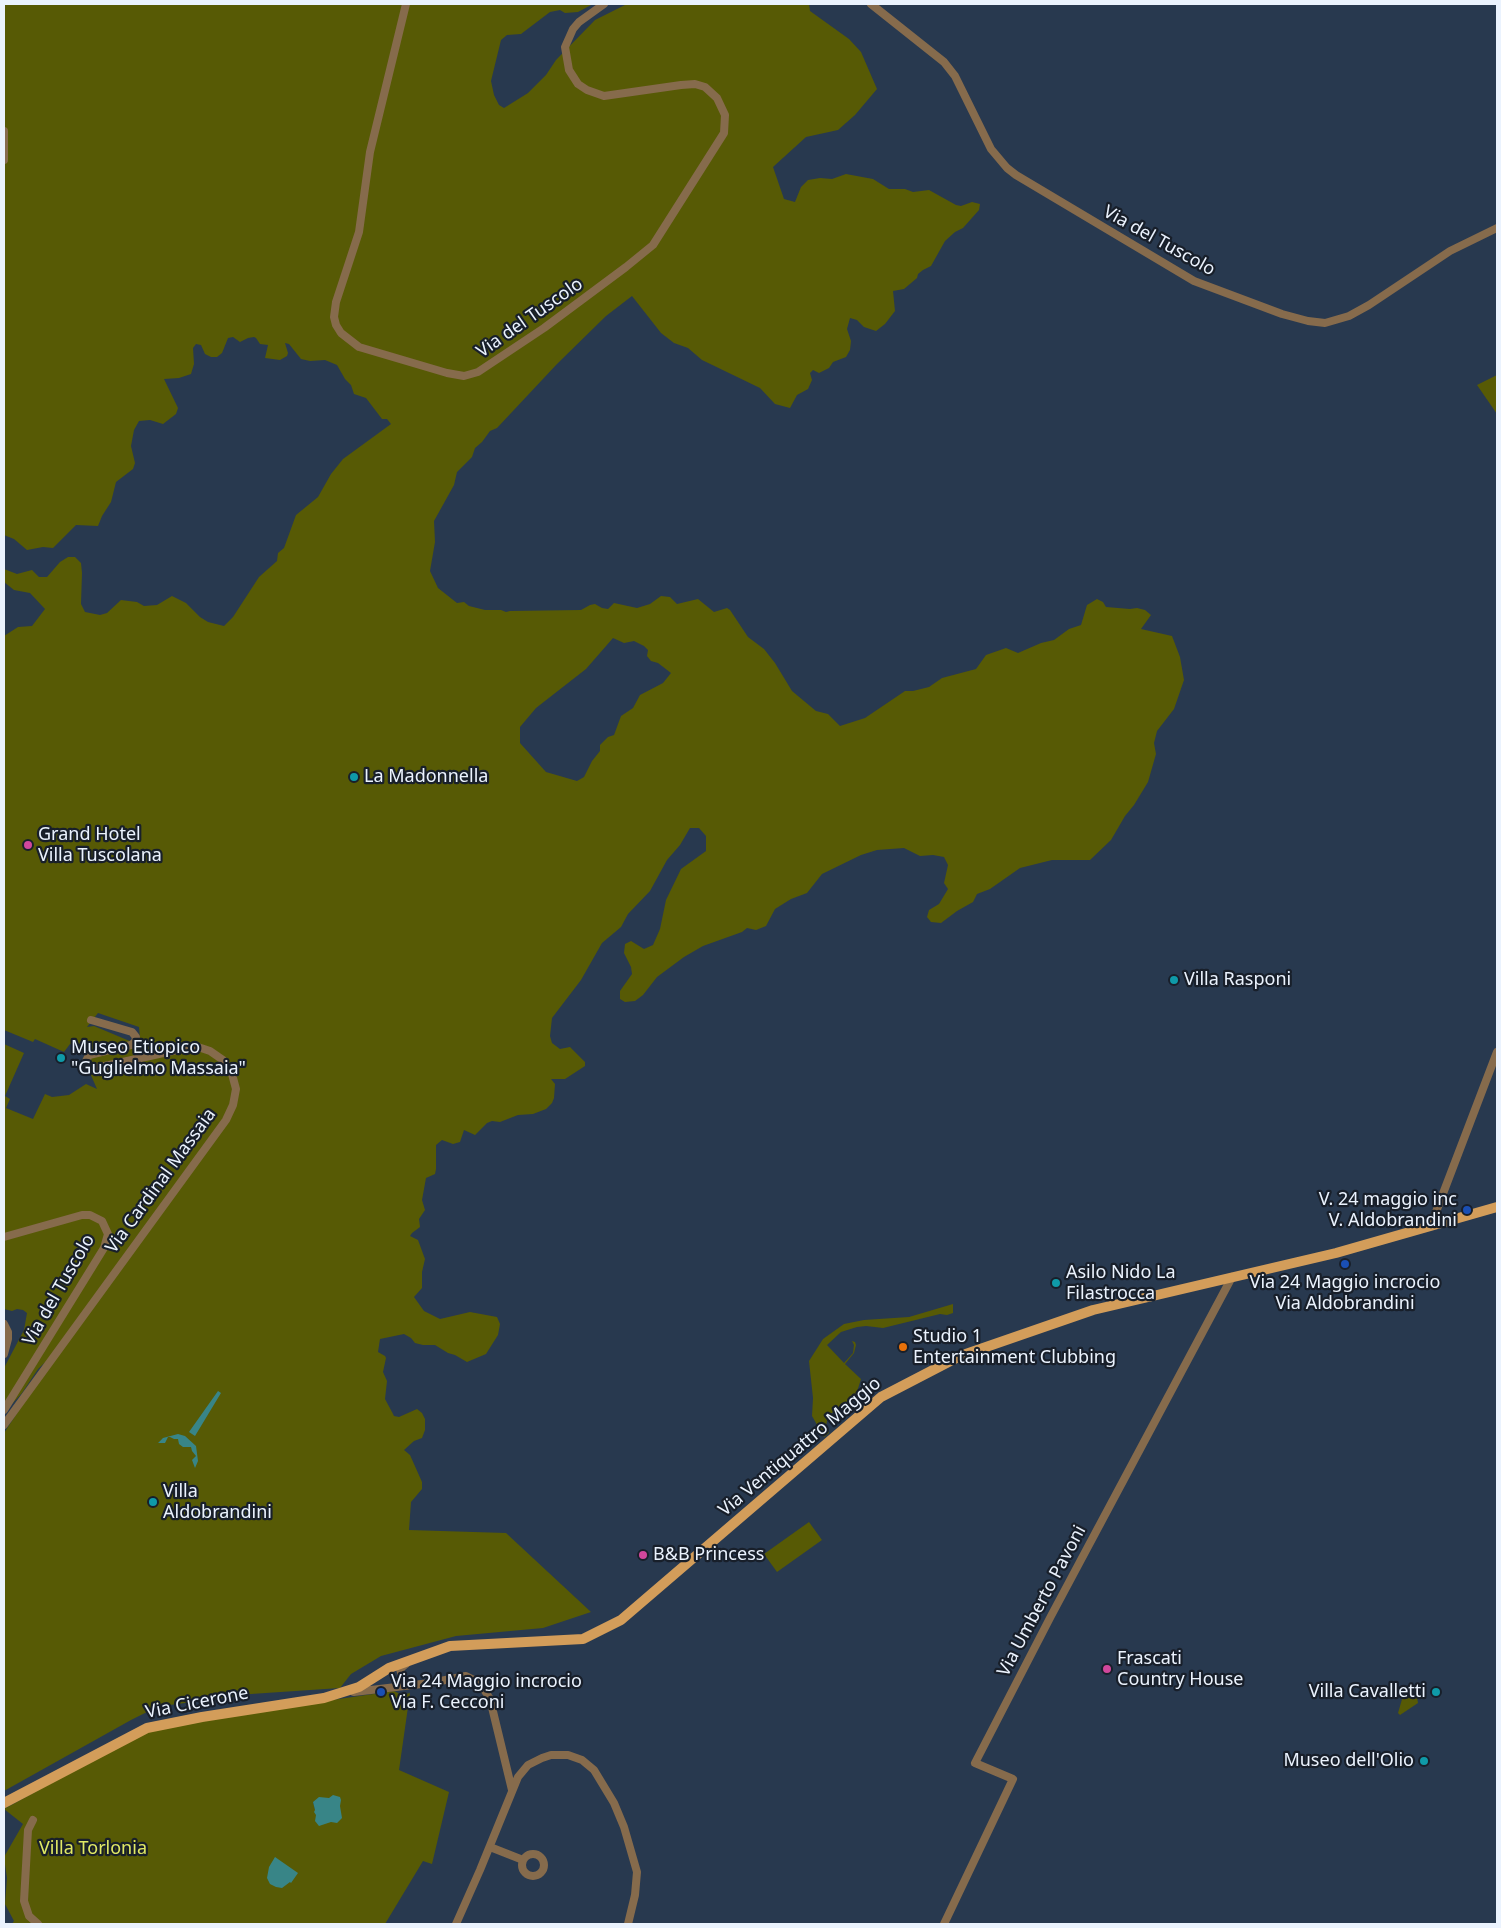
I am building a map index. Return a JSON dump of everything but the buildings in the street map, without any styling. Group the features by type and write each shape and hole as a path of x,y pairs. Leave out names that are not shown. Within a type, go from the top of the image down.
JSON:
{"main road":[{"name":"Via Ventiquattro Maggio","path":"324,1698 359,1687 390,1668 450,1646 583,1639 621,1620 881,1397 960,1356 1093,1310 1336,1253 1497,1207"},
{"name":"Via Cicerone","path":"4,1803 147,1728 202,1717 324,1698"}],"street":[{"name":"Via del Tuscolo","path":"406,4 370,152 359,232 336,302 334,316 340,333 359,347 447,373 464,376 478,372 544,328 626,267 652,245 724,133 726,115 717,98 705,87 695,84 681,85 604,96 587,90 578,84 569,70 565,47 573,29 579,22 604,4"},
{"name":"Via del Tuscolo","path":"871,4 944,62 955,76 991,149 1007,168 1016,175 1194,281 1288,316 1325,323 1349,316 1370,305 1450,251 1497,228"},
{"path":"4,131 4,160"},
{"name":"Via Cardinal Massaia","path":"4,1425 226,1120 233,1105 236,1090 232,1074 223,1060 210,1050 195,1046 91,1069 87,1066 86,1061 89,1056 131,1045 135,1042 136,1038 132,1032 91,1020"},
{"path":"1431,1225 1497,1052"},
{"name":"Via del Tuscolo","path":"4,1238 82,1215 90,1215 102,1221 108,1234 104,1248 4,1410"},
{"name":"Via Umberto Pavoni","path":"944,1924 1012,1780 975,1763 1051,1616 1232,1278"},
{"name":"Via del Tuscolo","path":"4,1324 8,1332 8,1339 4,1354"},
{"path":"411,1661 400,1669 403,1680 415,1685"},
{"path":"338,1694 415,1685 466,1676 480,1683 490,1699 512,1790"},
{"path":"456,1924 518,1777 528,1766 551,1755 568,1756 582,1760 594,1770 614,1803 637,1872 635,1895 628,1924"},
{"path":"32,1820 28,1830 24,1901 29,1916 38,1924"},
{"path":"490,1846 523,1860"}],"green space":[{"path":"4,4 593,4 578,12 565,13 560,10 550,12 521,34 507,35 501,40 491,81 494,95 499,105 504,108 528,93 546,75 556,60 595,20 627,4 809,4 810,11 849,39 861,52 877,89 855,115 838,130 806,137 773,167 784,199 795,202 801,187 808,180 832,179 846,174 873,179 889,189 905,189 913,192 929,190 956,205 961,206 972,202 980,204 979,210 963,228 945,241 931,266 918,274 917,278 904,289 893,291 895,311 885,324 876,331 864,327 857,320 850,318 847,329 851,341 850,350 846,357 833,362 829,368 819,373 813,370 810,373 812,380 808,389 797,395 790,408 775,404 760,388 702,360 688,348 674,343 661,333 632,296 606,316 557,364 497,428 490,431 475,448 472,457 457,472 454,485 434,521 435,542 430,571 438,588 457,603 464,602 469,606 485,610 501,610 506,612 581,610 595,604 608,609 614,603 637,608 650,604 661,596 670,597 677,604 698,599 714,612 727,608 748,637 764,649 775,663 792,691 816,711 828,714 840,726 865,718 905,691 929,687 942,678 976,669 986,655 1006,648 1018,653 1041,643 1054,640 1069,629 1081,625 1087,605 1097,599 1103,602 1106,607 1137,608 1145,610 1151,615 1141,629 1172,636 1180,657 1184,680 1174,709 1157,731 1154,743 1156,754 1148,782 1111,840 1090,860 1052,860 1020,868 990,889 977,894 973,902 941,923 931,922 927,917 929,910 939,904 948,889 944,883 948,865 944,857 933,855 920,856 904,848 877,850 861,855 822,874 807,893 791,899 775,909 766,926 756,930 747,928 742,932 703,946 684,957 657,977 643,995 635,1001 625,1002 620,999 620,991 632,974 631,967 624,953 625,944 631,941 644,949 653,945 660,929 666,900 681,869 706,851 706,836 699,828 690,828 680,845 667,860 650,891 628,914 621,927 602,943 581,980 552,1018 550,1036 552,1043 560,1049 570,1047 585,1062 585,1066 565,1079 551,1079 555,1084 554,1098 546,1109 533,1114 518,1115 500,1122 492,1121 487,1123 475,1135 464,1130 460,1142 453,1144 442,1140 436,1145 435,1174 426,1178 422,1200 425,1210 419,1219 420,1227 410,1236 418,1240 425,1259 422,1272 422,1288 414,1297 424,1311 440,1319 470,1312 497,1317 500,1324 498,1335 486,1354 467,1362 435,1345 415,1343 404,1334 380,1339 378,1352 386,1358 383,1372 387,1381 385,1399 394,1416 399,1417 417,1409 425,1419 425,1430 422,1438 414,1441 404,1450 410,1455 422,1482 422,1489 411,1502 409,1530 506,1533 591,1612 543,1628 456,1636 381,1656 351,1674 340,1688 251,1694 170,1705 147,1712 4,1791 4,1433 60,1348 38,1369 22,1393 11,1405 4,1406 4,1368 24,1330 27,1313 23,1310 17,1309 12,1311 4,1309 4,1044 24,1053 5,1096 10,1099 6,1108 33,1119 45,1094 52,1097 69,1095 86,1084 97,1089 90,1073 86,1053 70,1044 64,1052 35,1039 33,1042 4,1030 4,636 18,627 32,626 45,609 30,593 14,590 4,582 4,569 17,574 32,570 39,577 47,577 60,562 68,557 75,557 81,563 81,604 85,612 100,615 107,613 121,600 137,602 144,606 157,605 172,596 186,603 208,622 224,626 233,617 259,577 277,561 278,553 284,548 296,515 318,497 331,474 343,459 391,424 387,419 382,419 366,398 354,394 351,385 337,365 325,360 310,361 301,359 289,344 285,343 287,356 280,360 265,358 268,345 260,344 254,337 240,342 233,337 228,338 222,353 217,357 205,354 201,345 196,344 193,348 194,364 191,374 179,378 164,379 178,408 176,414 163,424 150,420 139,421 134,430 131,446 135,463 133,469 116,482 111,502 98,526 76,525 53,548 43,547 27,550 14,539 4,535","holes":["613,638 624,643 634,641 644,646 648,650 647,656 651,661 658,663 671,673 663,683 640,695 633,708 621,716 614,735 608,737 600,745 600,751 592,761 584,777 577,781 546,772 520,743 520,727 536,708 586,669","98,1013 139,1027 140,1039 132,1042 94,1026 87,1027"]},
{"path":"1497,375 1497,414 1477,385"},
{"path":"953,1304 953,1313 947,1315 940,1314 883,1328 857,1327 841,1332 827,1345 844,1363 853,1353 854,1345 852,1341 855,1342 854,1353 845,1364 861,1379 856,1395 828,1416 826,1426 829,1433 824,1437 812,1416 813,1398 809,1361 823,1339 844,1324 864,1320 909,1317"},
{"path":"809,1522 822,1540 777,1572 764,1554"},
{"path":"1405,1689 1417,1697 1418,1703 1400,1715 1398,1713"},
{"name":"Villa Torlonia","path":"394,1691 402,1695 410,1693 399,1770 449,1792 432,1864 423,1861 385,1924 12,1924 14,1921 5,1904 7,1878 4,1857 23,1824 4,1809 147,1731 208,1718","holes":["327,1798 340,1808 340,1811 327,1823 316,1813 313,1802"]}],"shaded area":[{"path":"218,1391 221,1393 195,1436 189,1432"},
{"path":"178,1434 185,1436 196,1446 198,1461 195,1468 192,1460 196,1456 191,1447 183,1447 179,1444 178,1439 170,1437 168,1437 165,1443 158,1443 163,1438"},
{"path":"333,1795 340,1797 342,1818 337,1823 331,1822 319,1826 315,1821 316,1815 313,1802 319,1797 329,1798"},
{"path":"275,1857 298,1873 291,1883 282,1888 270,1884 267,1878 269,1867"}],"place":[{"name":"La Madonnella","path":"354,777"},
{"name":"Grand Hotel Villa Tuscolana","path":"28,845"},
{"name":"Villa Rasponi","path":"1174,980"},
{"name":"Museo Etiopico \"Guglielmo Massaia\"","path":"61,1058"},
{"name":"V. 24 maggio inc V. Aldobrandini","path":"1467,1210"},
{"name":"Via 24 Maggio incrocio Via Aldobrandini","path":"1345,1264"},
{"name":"Asilo Nido La Filastrocca","path":"1056,1283"},
{"name":"Studio 1 Entertainment Clubbing","path":"903,1347"},
{"name":"Villa Aldobrandini","path":"153,1502"},
{"name":"B&B Princess","path":"643,1555"},
{"name":"Frascati Country House","path":"1107,1669"},
{"name":"Via 24 Maggio incrocio Via F. Cecconi","path":"381,1692"},
{"name":"Villa Cavalletti","path":"1436,1692"},
{"name":"Museo dell'Olio","path":"1424,1761"}]}
